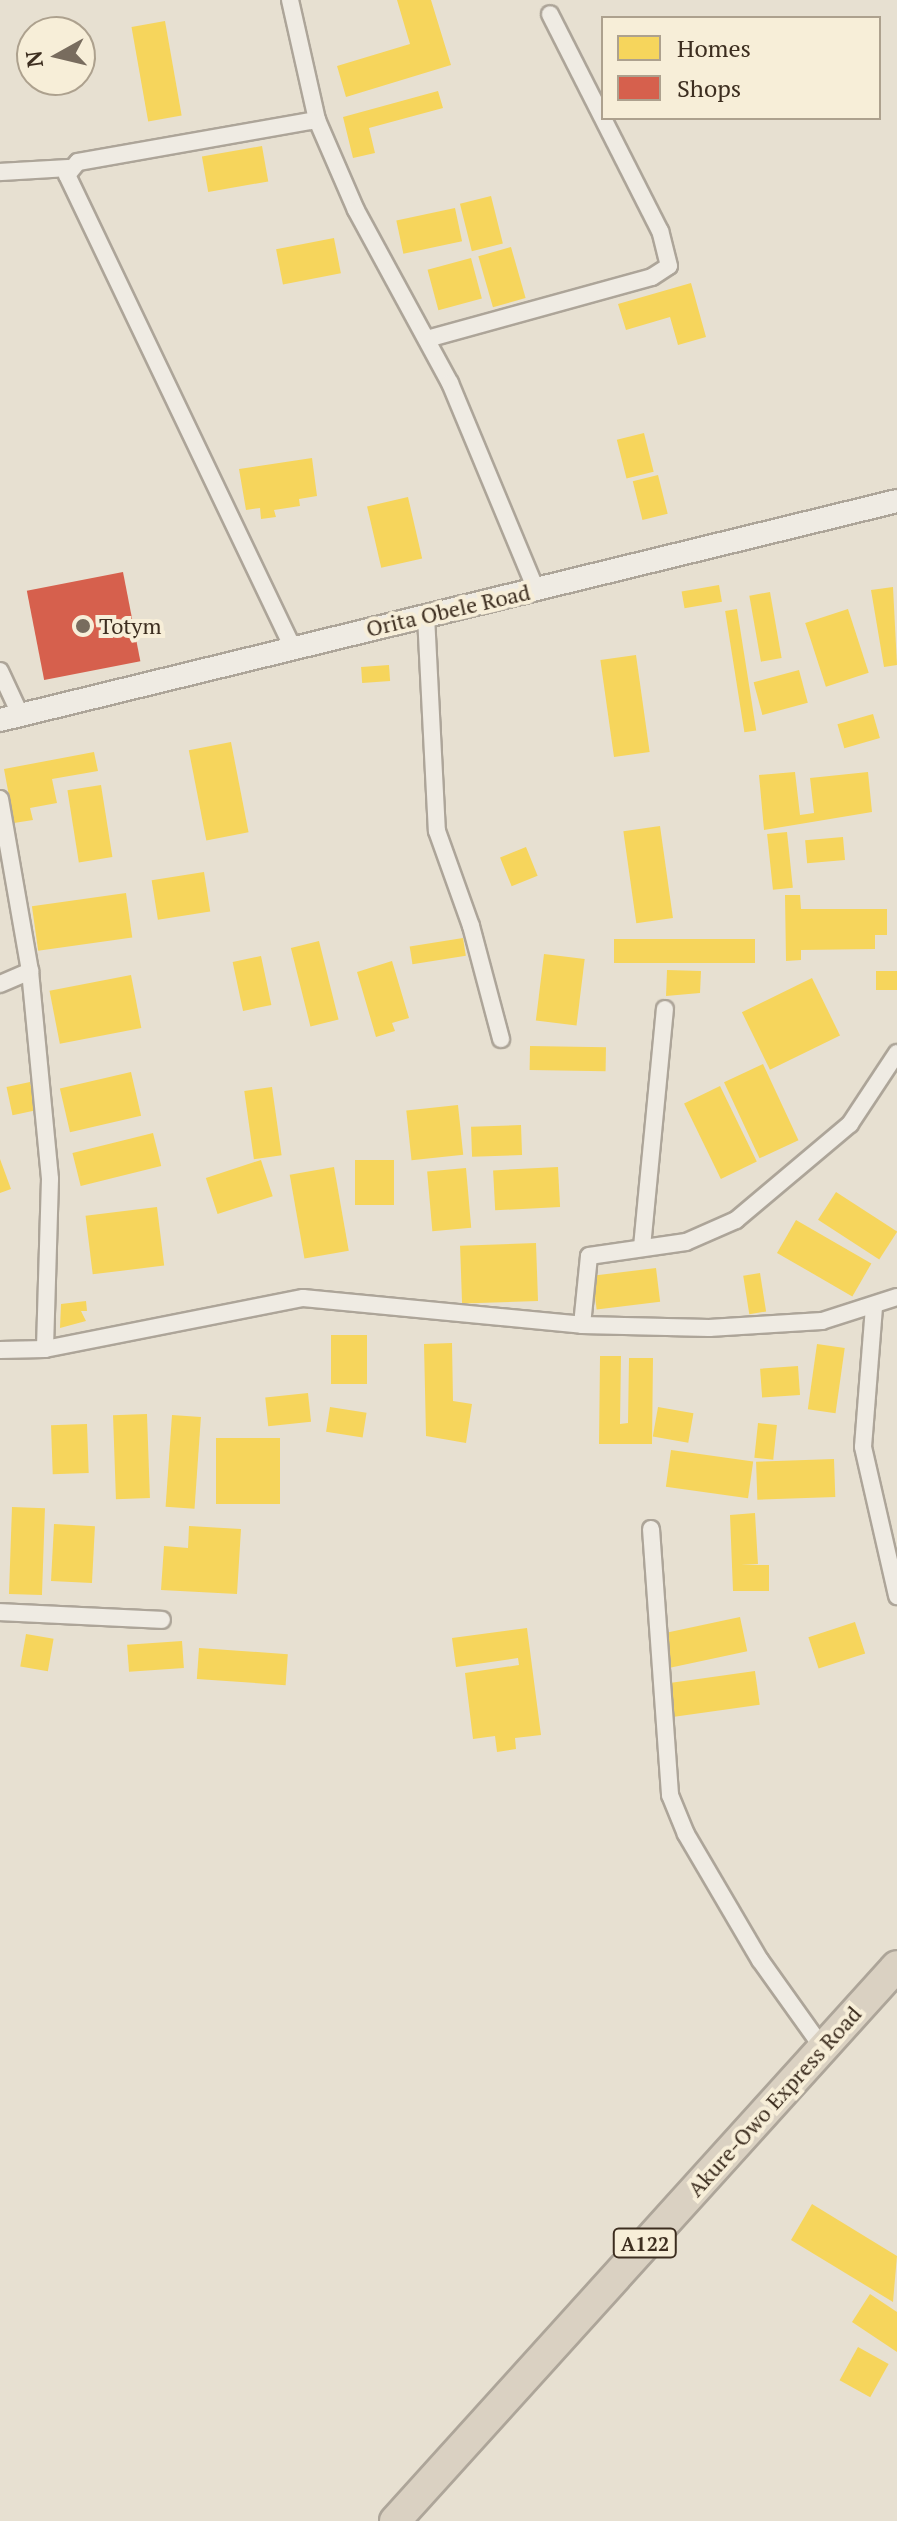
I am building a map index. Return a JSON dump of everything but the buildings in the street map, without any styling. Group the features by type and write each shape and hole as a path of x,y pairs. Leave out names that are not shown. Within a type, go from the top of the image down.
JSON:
{"highway":[{"name":"Akure-Owo Express Road","path":"395,2521 897,1966"}],"main road":[{"name":"Orita Obele Road","path":"10,717 897,501"}],"street":[{"path":"290,0 317,120 356,210 427,339 467,421 536,590"},
{"path":"550,14 601,115"},
{"path":"0,172 69,168 78,162 317,120"},
{"path":"427,339 652,277 669,266 660,231 604,120"},
{"path":"69,168 68,183 292,646"},
{"path":"426,616 437,831 482,963 501,1039"},
{"path":"0,671 10,717"},
{"path":"0,799 30,971 50,1179 45,1349"},
{"path":"0,984 30,971"},
{"path":"642,1247 665,1009"},
{"path":"582,1325 589,1256 708,1235 764,1199 850,1124 897,1053"},
{"path":"0,1350 45,1349 303,1298 582,1325 773,1327 822,1321 874,1307 897,1297"},
{"path":"874,1307 863,1447 897,1596"},
{"path":"651,1529 670,1795 722,1897 822,2047"},
{"path":"0,1612 162,1620"}],"place":[{"name":"Totym","path":"83,626"}]}
